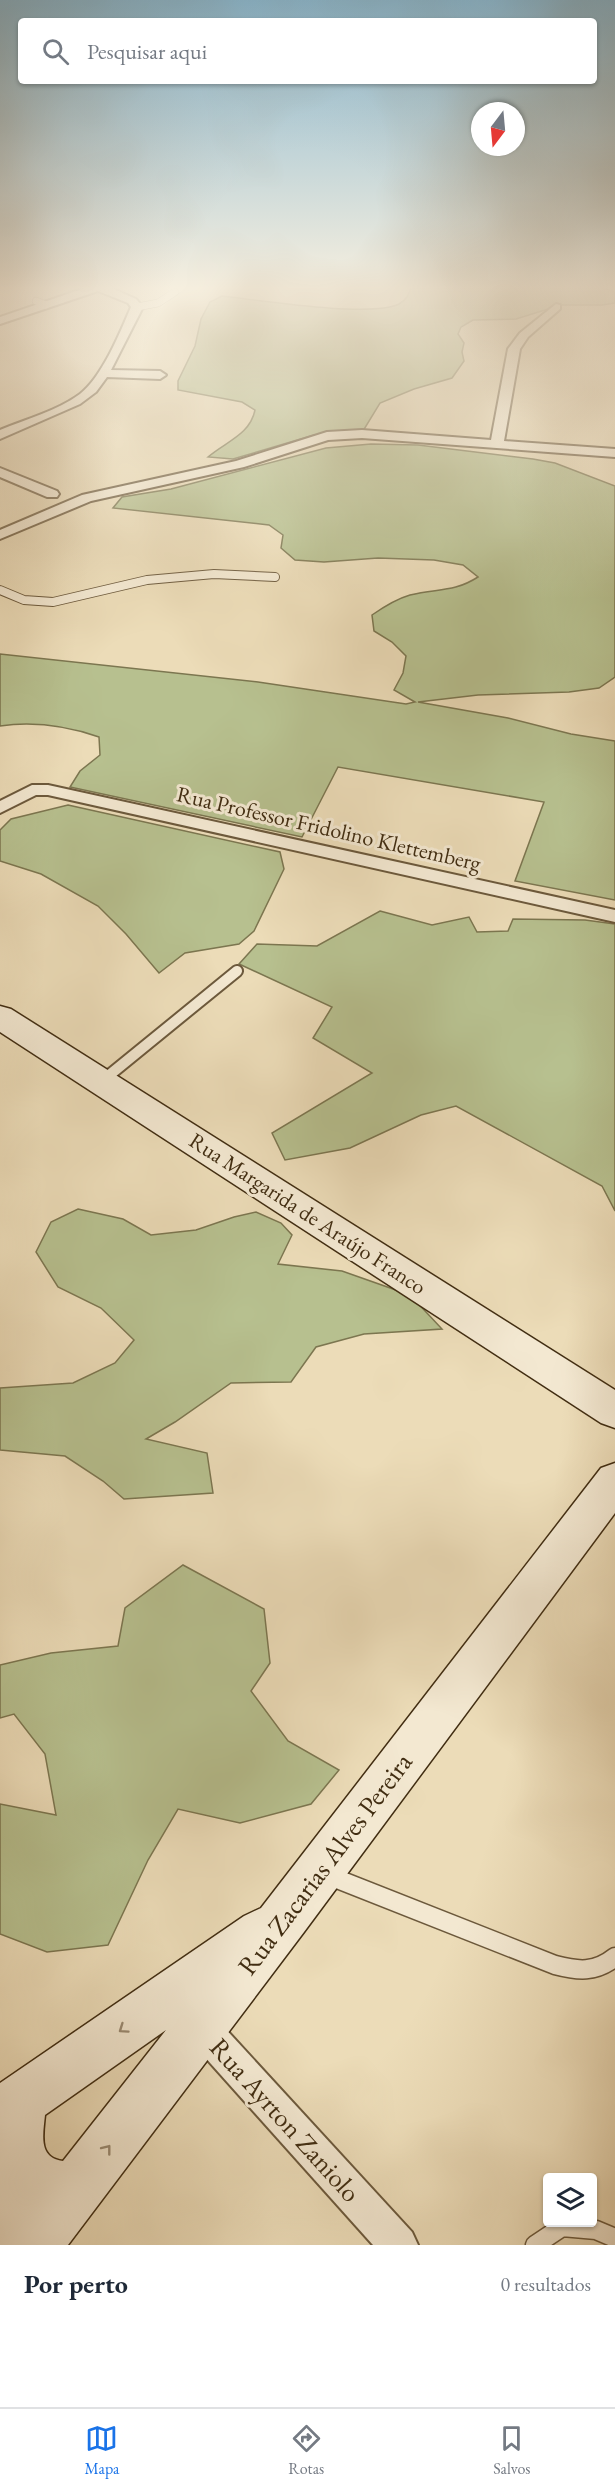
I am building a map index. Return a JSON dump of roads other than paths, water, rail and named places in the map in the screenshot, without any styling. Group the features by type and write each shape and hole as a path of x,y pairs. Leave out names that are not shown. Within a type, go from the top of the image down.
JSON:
{"main road":[{"name":"Rua Margarida de Araújo Franco","path":"0,1017 615,1411"},
{"name":"Rua Zacarias Alves Pereira","path":"33,2245 76,2190 186,2011 287,1915 615,1481"},
{"path":"76,2190 53,2189 37,2182 23,2170 16,2152 16,2131 11,2108 186,2011"},
{"path":"0,2180 9,2190 15,2209 16,2229 13,2245"}],"street":[{"path":"0,435 84,397 92,390"},
{"path":"497,444 507,390"},
{"path":"0,535 87,498 239,464 327,436 362,434 615,453"},
{"path":"0,472 52,494"},
{"name":"Rua Professor Fridolino Klettemberg","path":"0,808 32,790 48,790 615,916"},
{"name":"Rua Ayrton Zaniolo","path":"186,2011 399,2245"}],"lane":[{"path":"0,590 24,600 53,602 147,580 214,574 275,577"},
{"path":"102,1081 237,971"},
{"path":"319,1872 555,1965 586,1972 608,1964 615,1957"},
{"path":"535,2245 562,2226 596,2230 615,2238"}]}
